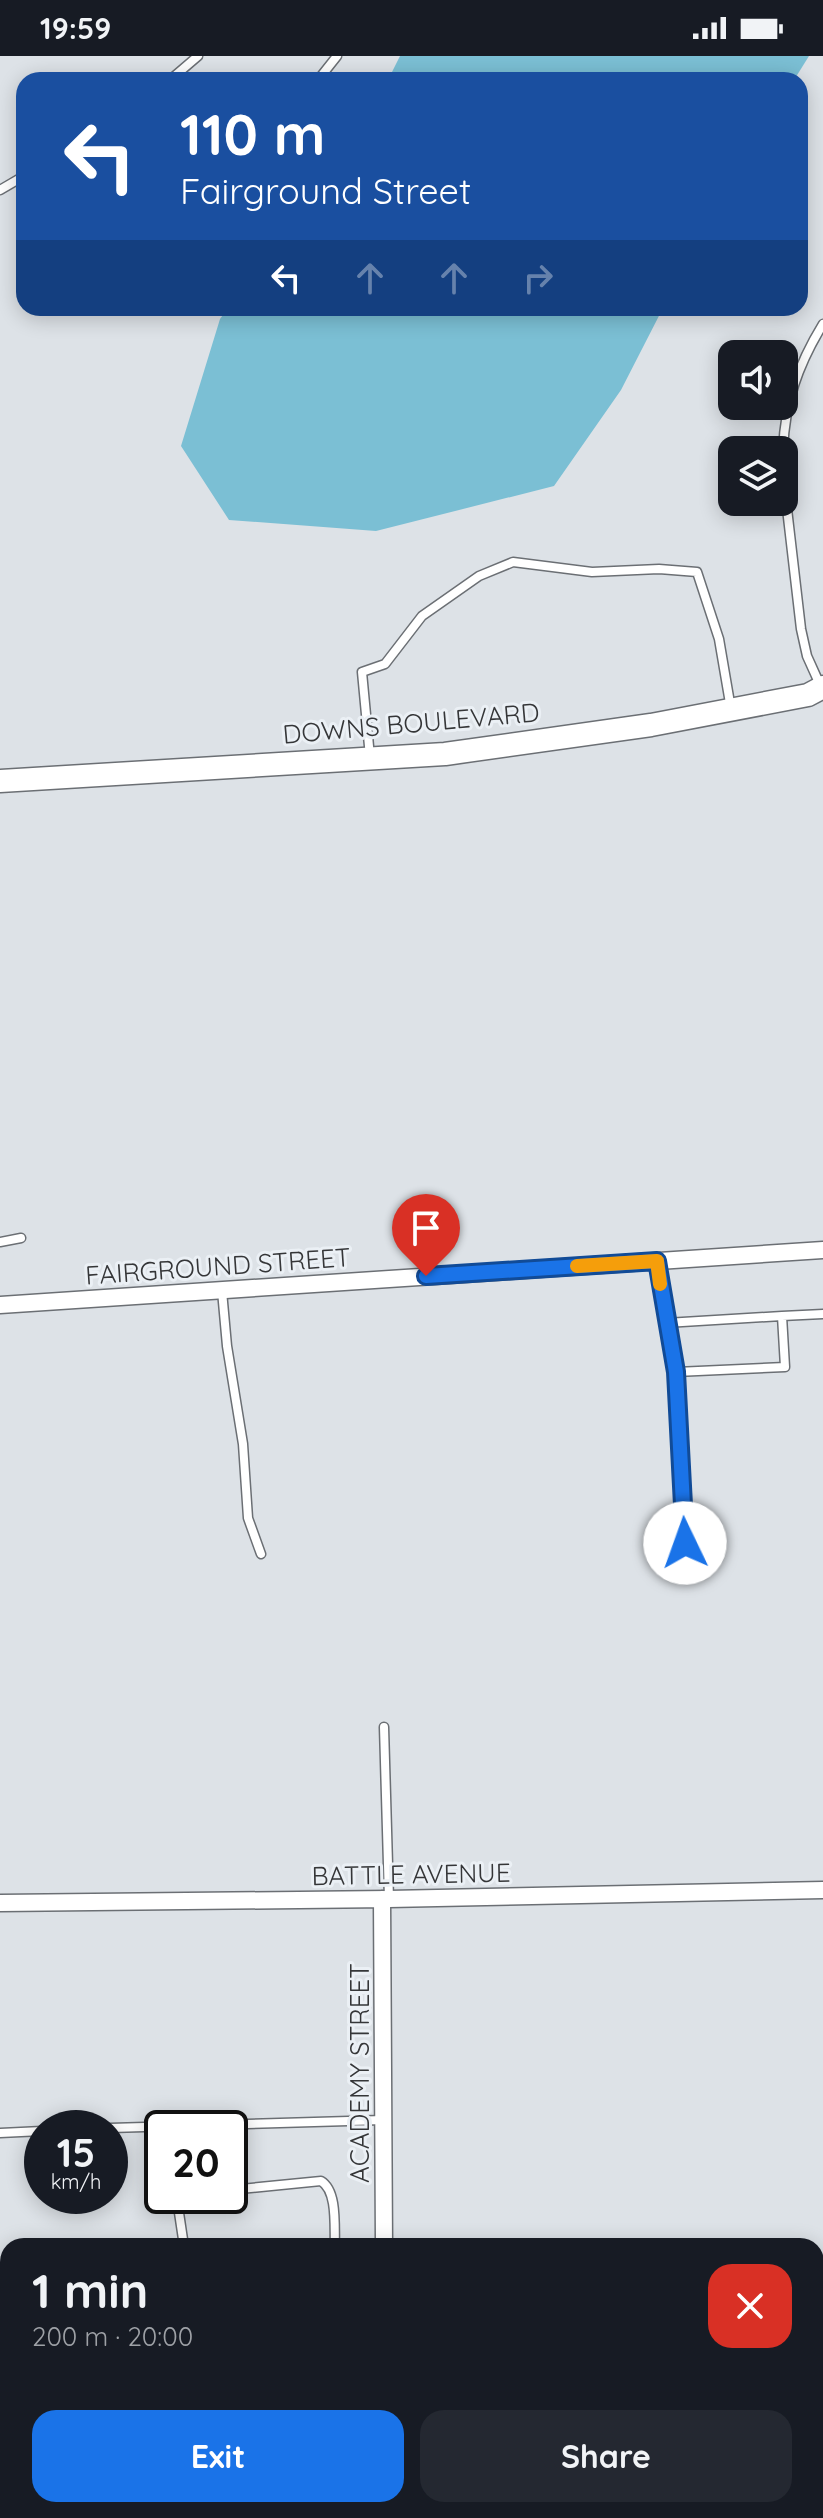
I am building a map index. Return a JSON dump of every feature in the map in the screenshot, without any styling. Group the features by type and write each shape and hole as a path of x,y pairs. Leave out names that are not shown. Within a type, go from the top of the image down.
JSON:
{"street":[{"name":"DOWNS BOULEVARD","path":"0,781 445,754 651,725 808,695 822,688"},
{"name":"FAIRGROUND STREET","path":"0,1305 823,1250"},
{"name":"BATTLE AVENUE","path":"0,1903 823,1890"},
{"name":"ACADEMY STREET","path":"384,2238 386,1899"}],"lane":[{"path":"179,72 198,56"},
{"path":"324,72 337,56"},
{"path":"785,436 790,393 808,349 823,324"},
{"path":"788,516 801,629 807,656 822,688"},
{"path":"370,758 362,672 385,664 422,616 479,576 513,562 592,572 659,569 697,572 719,639 731,710"},
{"path":"0,1242 21,1238"},
{"path":"657,1261 676,1372 685,1543"},
{"path":"222,1290 227,1346 243,1444 248,1518 261,1554"},
{"path":"666,1323 823,1314"},
{"path":"676,1372 785,1367 782,1316"},
{"path":"384,1727 386,1899"},
{"path":"128,2127 383,2120"},
{"path":"0,2133 24,2132"},
{"path":"248,2188 321,2181 328,2185 334,2238"},
{"path":"179,2214 183,2238"}],"water":[{"path":"400,56 809,56 799,72 392,72"},
{"path":"222,316 659,316 621,390 554,486 376,531 229,520 181,446"}],"slow traffic":[{"path":"577,1266 657,1261 660,1284"}],"route":[{"path":"426,1276 657,1261 676,1372 685,1543"}]}
